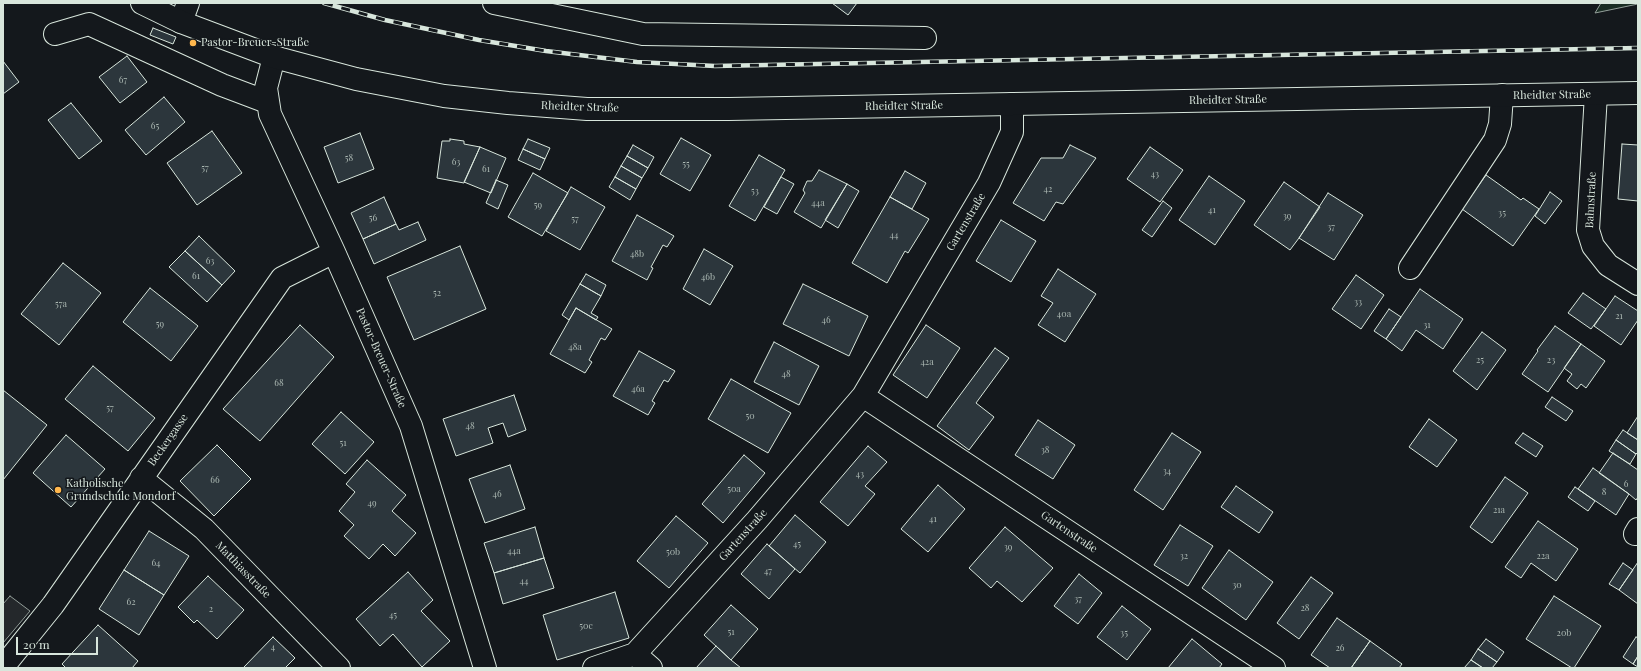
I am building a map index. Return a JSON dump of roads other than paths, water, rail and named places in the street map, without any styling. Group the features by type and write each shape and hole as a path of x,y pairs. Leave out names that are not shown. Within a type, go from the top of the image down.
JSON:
{"street":[{"name":"Rheidter Straße","path":"142,3 185,12 274,57 356,79 444,96 587,109 729,109 1502,95 1638,94"},
{"path":"494,3 643,34 925,38"},
{"path":"55,34 90,24 222,85 267,102"},
{"name":"Pastor-Breuer-Straße","path":"274,57 266,88 267,102 273,124 334,252 411,426 486,668"},
{"name":"Bahnstraße","path":"1596,94 1588,230 1592,246 1608,265 1638,284"},
{"path":"1410,268 1495,140 1500,124 1502,95"},
{"name":"Gartenstraße","path":"594,668 635,654 757,520 863,396 989,183 1012,132 1012,104"},
{"name":"Beckergasse","path":"3,667 53,605 282,278 334,252"},
{"name":"Gartenstraße","path":"863,396 1274,668"},
{"name":"Matthiasstraße","path":"142,478 204,529 339,668"},
{"path":"635,654 652,668"}],"railway":[{"path":"324,3 385,20 479,40 546,51 637,62 715,66 1638,48"}],"place":[{"name":"Pastor-Breuer-Straße","path":"193,43"},
{"name":"Katholische Grundschule Mondorf","path":"58,490"}]}
